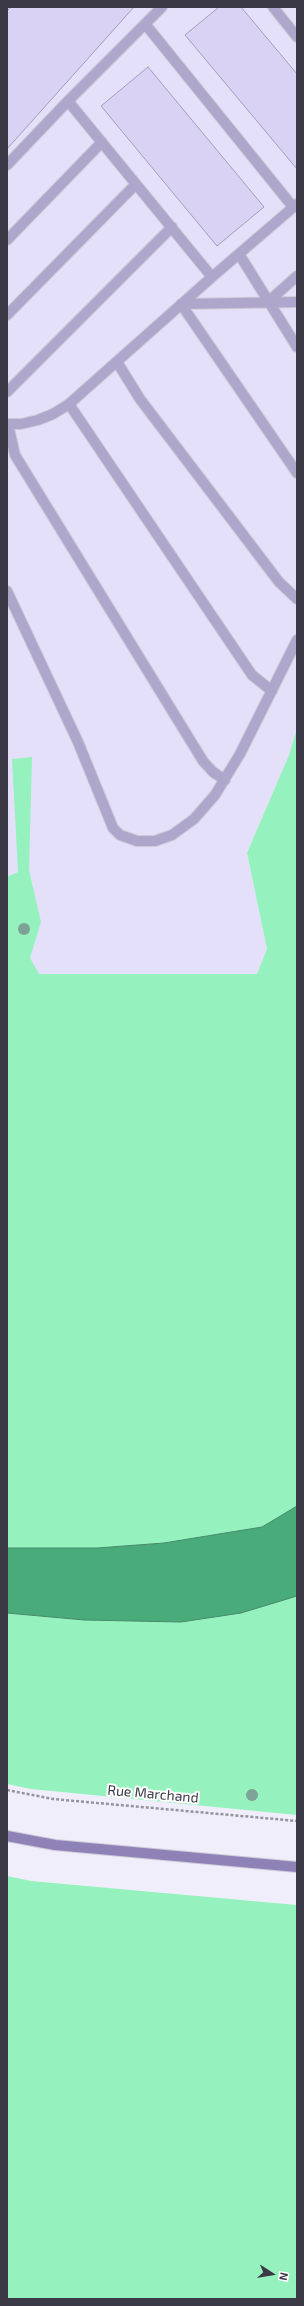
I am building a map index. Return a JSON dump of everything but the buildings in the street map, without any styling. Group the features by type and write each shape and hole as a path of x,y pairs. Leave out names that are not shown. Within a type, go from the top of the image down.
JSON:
{"street":[{"path":"7,1836 56,1845 297,1867"}],"lane":[{"path":"7,165 68,100 146,25 162,7"},
{"path":"273,7 297,37"},
{"path":"146,25 295,206 181,304 69,404 53,414 38,420 21,424 7,424 15,455 203,761 213,772 225,780"},
{"path":"68,100 212,277"},
{"path":"7,240 102,142"},
{"path":"7,315 136,184"},
{"path":"7,392 172,227"},
{"path":"239,254 297,347"},
{"path":"269,301 297,276"},
{"path":"181,304 269,301 297,302"},
{"path":"181,304 297,473"},
{"path":"117,362 140,399 279,582 297,599"},
{"path":"69,404 252,675 272,691"},
{"path":"7,591 78,742 112,828 120,835 137,841 154,841 172,836 194,819 216,795 272,691 297,640"}],"path":[{"name":"Rue Marchand","path":"7,1790 53,1799 297,1821"}],"shaded area":[{"path":"7,7 297,7 297,728 289,755 247,853 267,949 244,1007 7,986"},
{"path":"297,728 297,1506 262,1527 164,1543 97,1548 7,1548 7,877 18,872 12,759 32,757 29,870 41,922 30,958 39,974 257,974 267,949 247,853 289,755"},
{"path":"297,1506 297,1596 241,1613 181,1622 84,1620 7,1613 7,1548 97,1548 164,1543 262,1527"},
{"path":"297,1595 297,1815 31,1789 7,1784 7,1613 84,1620 181,1622"},
{"path":"7,1876 31,1881 297,1905 297,2299 7,2299"}]}
